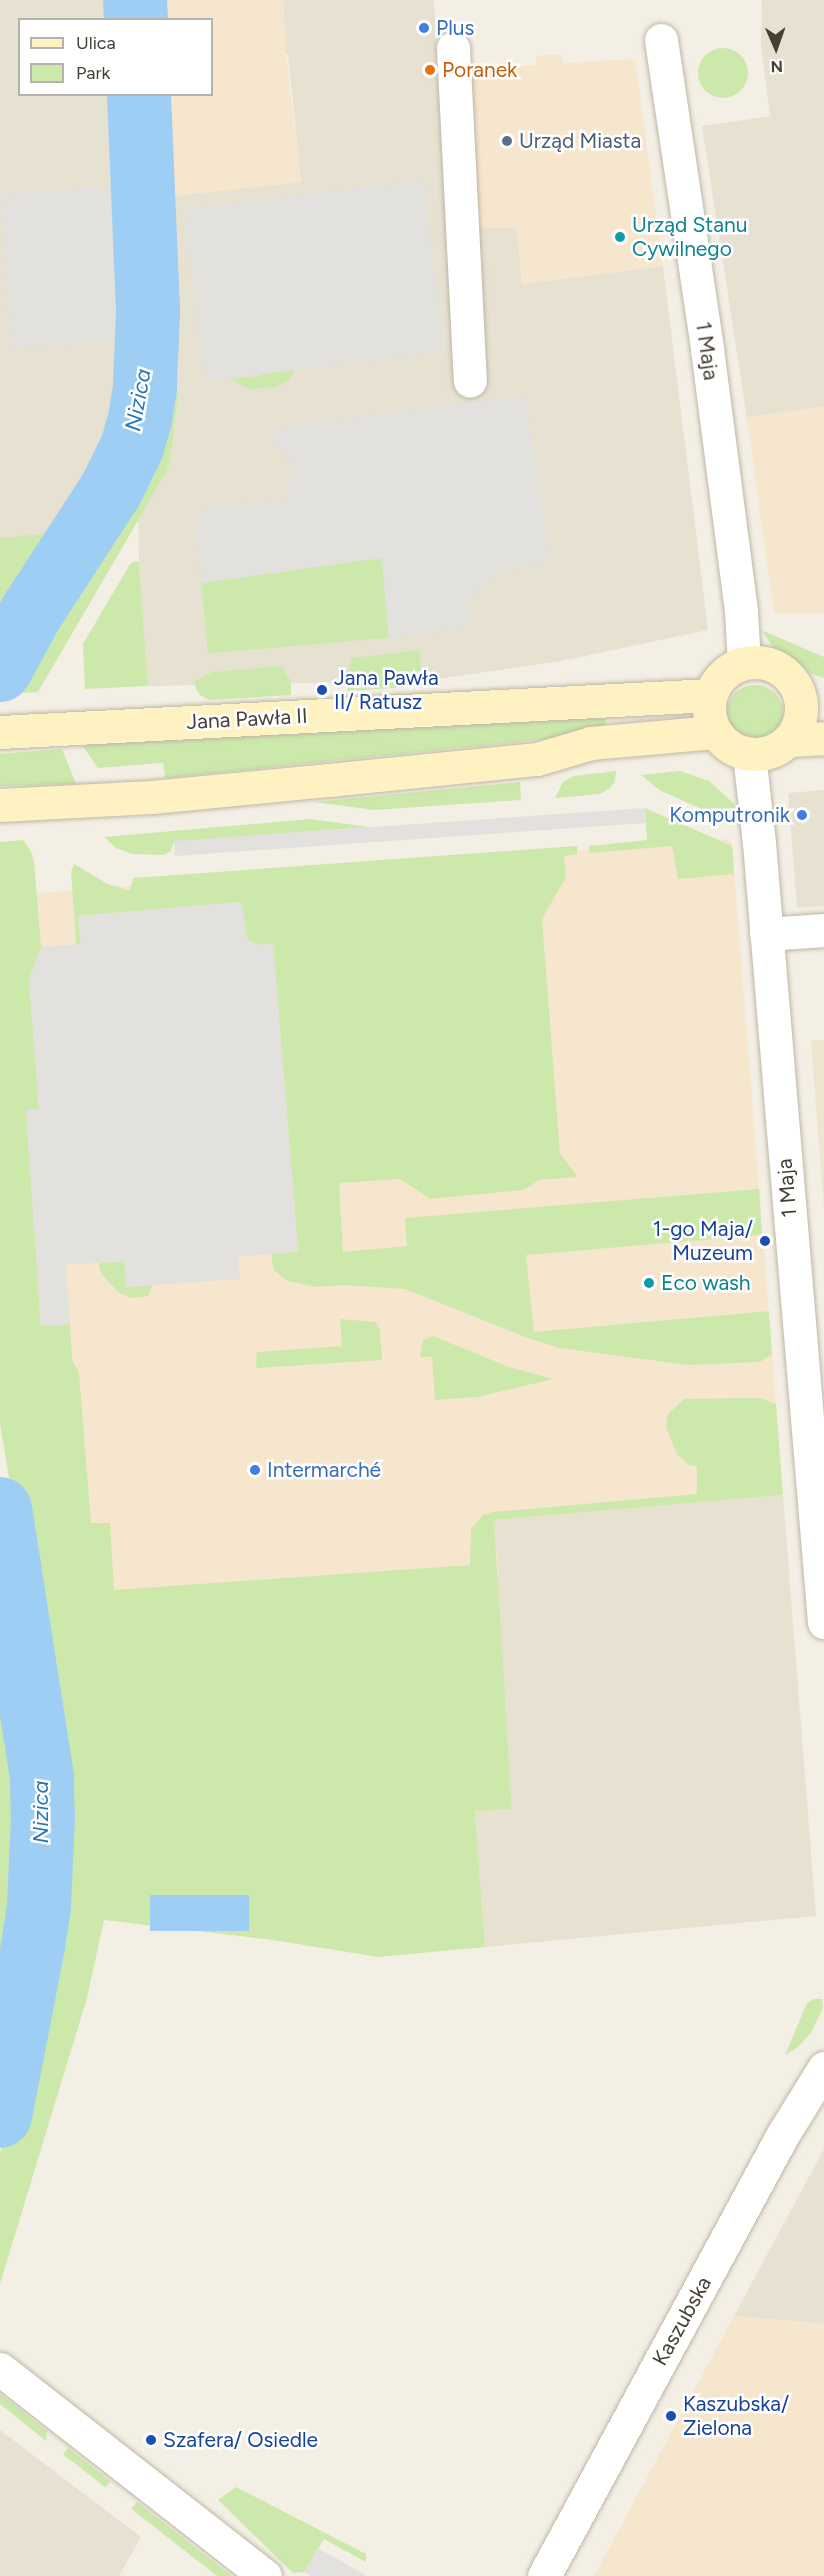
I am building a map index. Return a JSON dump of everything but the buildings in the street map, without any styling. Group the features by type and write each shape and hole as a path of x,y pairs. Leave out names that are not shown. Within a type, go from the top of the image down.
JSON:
{"street":[{"name":"1 Maja","path":"661,40 707,349 740,599 744,663"},
{"path":"453,48 470,381"},
{"path":"0,805 152,797 537,759 593,763 764,754 789,740 795,731 801,710 811,690 775,667 760,662 744,663 723,675 710,695 710,720 715,732 736,750 750,754"},
{"name":"Jana Pawła II","path":"0,732 710,695"},
{"path":"537,759 591,743 715,732"},
{"path":"789,740 824,738"},
{"name":"1 Maja","path":"750,754 824,1622"},
{"path":"766,934 824,930"},
{"name":"Kaszubska","path":"544,2576 782,2136 824,2068"},
{"path":"0,2370 265,2576"}],"shaded area":[{"path":"0,0 120,0 121,18 18,18 18,96 127,96 135,311 130,387 112,460 73,531 15,610 0,639"},
{"path":"146,0 283,0 286,54 301,182 162,197 153,96 213,96 213,18 147,18"},
{"path":"283,0 434,0 438,70 517,228 522,284 663,266 708,630 561,661 423,681 148,686 138,519 167,471 171,457 178,396 162,197 301,182 288,55 286,54"},
{"path":"762,0 824,0 824,406 747,418 702,126 770,116 761,46"},
{"path":"562,55 563,63 635,59 663,266 522,284 517,228 474,228 464,68 537,65 536,56"},
{"path":"423,180 444,352 205,381 184,209"},
{"path":"115,186 126,341 11,349 0,194"},
{"path":"525,395 550,562 499,571 467,601 470,628 389,638 382,558 202,583 194,526 205,506 286,501 292,477 289,461 269,434 283,426"},
{"path":"824,406 824,613 774,614 747,418"},
{"path":"824,790 824,906 797,908 788,793"},
{"path":"645,808 646,823 175,856 174,841"},
{"path":"727,839 732,843 783,1495 494,1520 499,1576 39,1606 0,896"},
{"path":"241,902 247,939 257,945 273,943 298,1251 238,1257 240,1279 126,1287 124,1261 66,1265 70,1324 41,1326 26,1110 39,1109 29,979 41,947 81,944 78,916"},
{"path":"824,1040 824,1209 811,1041"},
{"path":"783,1495 816,1916 485,1947 475,1811 512,1808 493,1520"},
{"path":"824,2149 824,2324 734,2316"},
{"path":"734,2316 824,2324 824,2576 594,2576"},
{"path":"0,2430 141,2537 119,2576 0,2576"},
{"path":"318,2548 366,2576 312,2576 304,2572"}],"green space":[{"path":"723,48 732,50 743,59 748,73 746,82 737,93 723,98 714,96 703,87 698,73 700,64 709,53"},
{"path":"163,213 178,396 171,457 167,471 38,692 2,694 50,609 125,499 143,454 155,403 160,362"},
{"path":"294,365 293,375 288,381 274,387 249,389 231,379 258,376"},
{"path":"73,531 15,610 0,641 0,538"},
{"path":"382,558 389,638 208,654 201,574"},
{"path":"135,561 139,562 148,686 85,689 83,644 130,564"},
{"path":"761,630 824,657 824,678 812,674 774,648"},
{"path":"419,650 424,686 348,691 347,679 352,658"},
{"path":"281,666 291,681 291,695 210,700 200,695 196,689 195,681 213,672"},
{"path":"755,685 766,687 775,693 781,702 783,713 781,724 775,733 766,739 755,741 744,739 735,733 729,724 727,713 729,702 735,693 744,687"},
{"path":"605,713 607,733 165,778 163,763 98,768 82,745"},
{"path":"62,749 76,784 0,786 0,754"},
{"path":"616,771 615,781 610,788 600,794 555,798 563,782 574,776"},
{"path":"680,771 709,781 725,795 735,805 742,827 659,790 641,775"},
{"path":"520,782 521,800 374,810 314,802"},
{"path":"645,808 732,846 734,874 678,879 672,846 589,853 589,846 647,840"},
{"path":"310,819 369,827 174,842 171,851 164,855 132,854 116,848 104,837"},
{"path":"23,840 31,851 34,862 41,947 29,979 39,1109 26,1110 41,1326 70,1324 72,1360 79,1373 91,1523 110,1523 114,1590 470,1565 471,1529 483,1515 493,1512 697,1494 697,1466 689,1465 677,1454 666,1427 668,1414 684,1399 760,1398 776,1404 783,1495 494,1520 512,1809 475,1811 485,1947 378,1957 273,1940 104,1920 87,1998 0,2284 0,2153 34,2030 64,1873 63,1804 0,1423 0,842"},
{"path":"577,846 577,854 564,856 566,877 542,919 560,1154 578,1177 539,1180 524,1190 430,1199 400,1179 339,1183 343,1252 407,1246 405,1218 759,1189 762,1235 526,1255 534,1332 769,1311 772,1354 760,1362 688,1365 560,1348 528,1338 405,1289 343,1285 317,1287 287,1281 274,1270 272,1263 272,1254 298,1251 273,944 257,945 247,939 241,902 79,916 81,944 76,944 71,872 74,864 108,884 130,891 133,878"},
{"path":"125,1261 126,1287 153,1285 148,1296 131,1298 118,1292 102,1275 98,1263"},
{"path":"340,1319 376,1322 380,1330 382,1360 256,1368 257,1352 342,1346"},
{"path":"433,1336 509,1367 553,1379 477,1397 435,1400 432,1357 420,1357 423,1340"},
{"path":"0,1607 32,1816 28,1904 0,2066"},
{"path":"814,1999 822,1999 823,2008 811,2033 798,2047 785,2055 807,2003"},
{"path":"0,2394 47,2431 46,2441 0,2404"},
{"path":"68,2448 111,2481 106,2488 63,2454"},
{"path":"236,2487 366,2554 366,2562 324,2539 304,2572 293,2573 218,2500"},
{"path":"137,2502 232,2576 217,2576 131,2509"}],"water":[{"path":"150,1895 249,1895 249,1931 150,1931"}],"waterway":[{"name":"Nizica","path":"135,0 136,18"},
{"name":"Nizica","path":"0,670 31,613 111,490 132,447 140,419 145,386 148,310 139,96"},
{"name":"Nizica","path":"0,1509 42,1778 43,1817 39,1906 0,2116"}],"place":[{"name":"Plus","path":"424,28"},
{"name":"Poranek","path":"430,70"},
{"name":"Urząd Miasta","path":"507,141"},
{"name":"Urząd Stanu Cywilnego","path":"620,237"},
{"name":"Jana Pawła II/ Ratusz","path":"322,690"},
{"name":"Komputronik","path":"802,815"},
{"name":"1-go Maja/ Muzeum","path":"765,1241"},
{"name":"Eco wash","path":"649,1283"},
{"name":"Intermarché","path":"255,1470"},
{"name":"Kaszubska/ Zielona","path":"671,2416"},
{"name":"Szafera/ Osiedle","path":"151,2440"}]}
